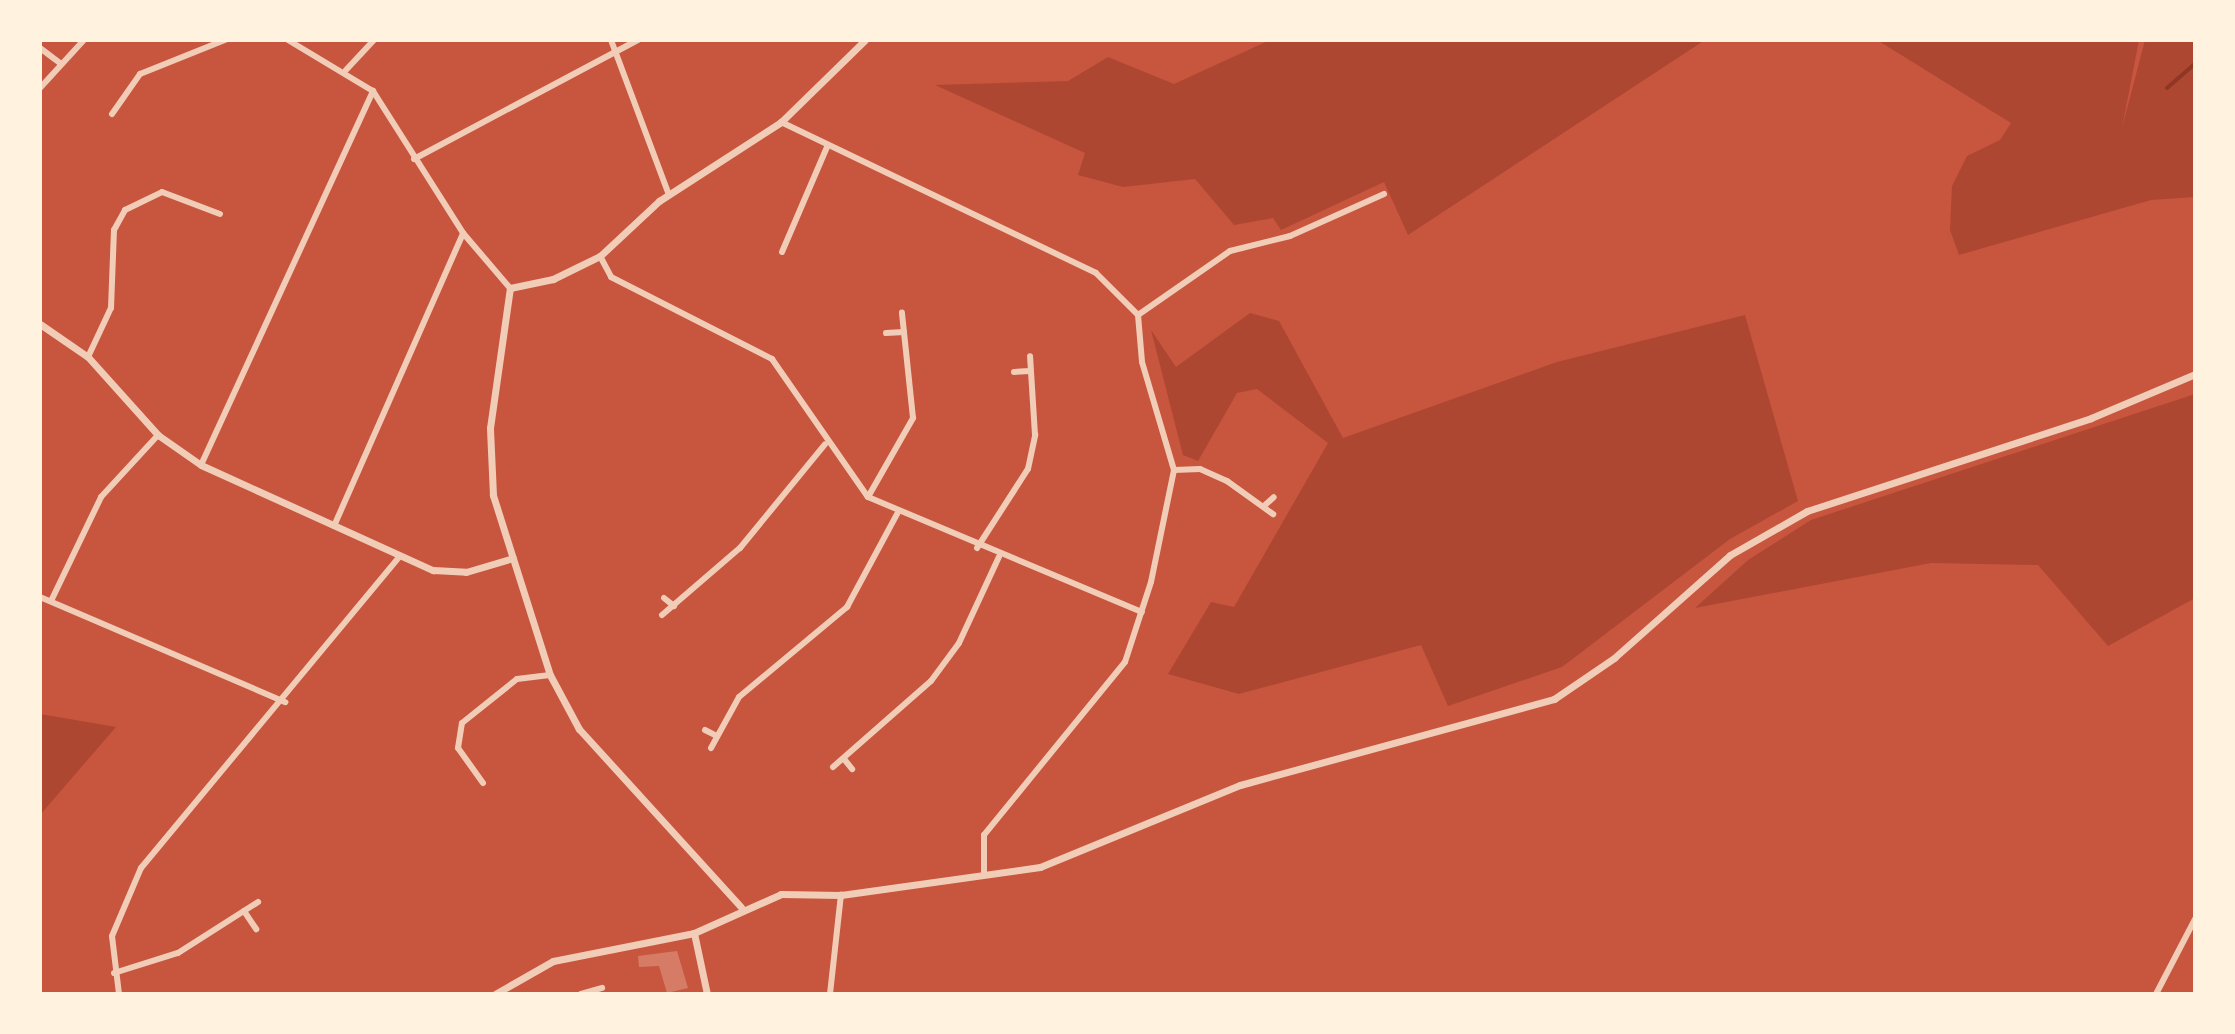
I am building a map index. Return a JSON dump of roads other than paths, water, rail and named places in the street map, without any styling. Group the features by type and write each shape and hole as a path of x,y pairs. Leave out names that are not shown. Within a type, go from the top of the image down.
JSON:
{"street":[{"path":"40,88 84,40"},
{"path":"112,114 140,74 225,40"},
{"path":"288,40 346,70 373,91 463,233 510,288 490,428 493,495 550,675 579,729 741,907"},
{"path":"346,70 374,40"},
{"path":"611,40 669,195"},
{"path":"414,159 616,57 638,40"},
{"path":"510,288 553,279 600,256 669,195 781,122 865,40"},
{"path":"40,48 61,64"},
{"path":"201,465 373,91"},
{"path":"781,122 827,147 1096,273 1138,315 1142,362 1174,470 1142,612 1125,662 1087,717 1054,745 984,835 984,875"},
{"path":"782,252 827,147"},
{"path":"88,357 111,308 114,230 125,210 162,192 220,214"},
{"path":"1138,315 1230,251 1290,236 1384,194"},
{"path":"334,526 463,233"},
{"path":"600,256 611,277 772,359 825,444 868,497 897,514 977,548 1142,612"},
{"path":"868,497 911,429 902,313"},
{"path":"40,324 88,357 158,435 201,465 400,556 457,572 513,558"},
{"path":"886,333 904,332"},
{"path":"977,548 1028,469 1035,435 1030,356"},
{"path":"1014,372 1030,371"},
{"path":"495,994 553,961 694,933 741,907 781,894 841,895 984,875 1076,857 1240,785 1554,699 1614,658 1730,555 1807,511 2091,418 2195,374"},
{"path":"52,599 101,497 158,435"},
{"path":"662,615 740,548 825,444"},
{"path":"1174,470 1200,469 1273,514"},
{"path":"1264,506 1274,497"},
{"path":"711,748 739,697 847,607 897,514"},
{"path":"119,994 114,973 112,936 141,868 285,702 400,556"},
{"path":"833,767 931,681 959,643 999,557"},
{"path":"40,597 52,599 285,702"},
{"path":"664,598 674,606"},
{"path":"483,783 458,748 462,723 517,679 550,675"},
{"path":"705,730 717,736"},
{"path":"844,759 852,769"},
{"path":"830,994 841,895"},
{"path":"114,973 178,953 258,902"},
{"path":"244,911 256,929"},
{"path":"2156,994 2195,919"},
{"path":"694,933 707,994"},
{"path":"581,994 602,988"}],"waterway":[{"path":"2167,88 2195,64"}]}
